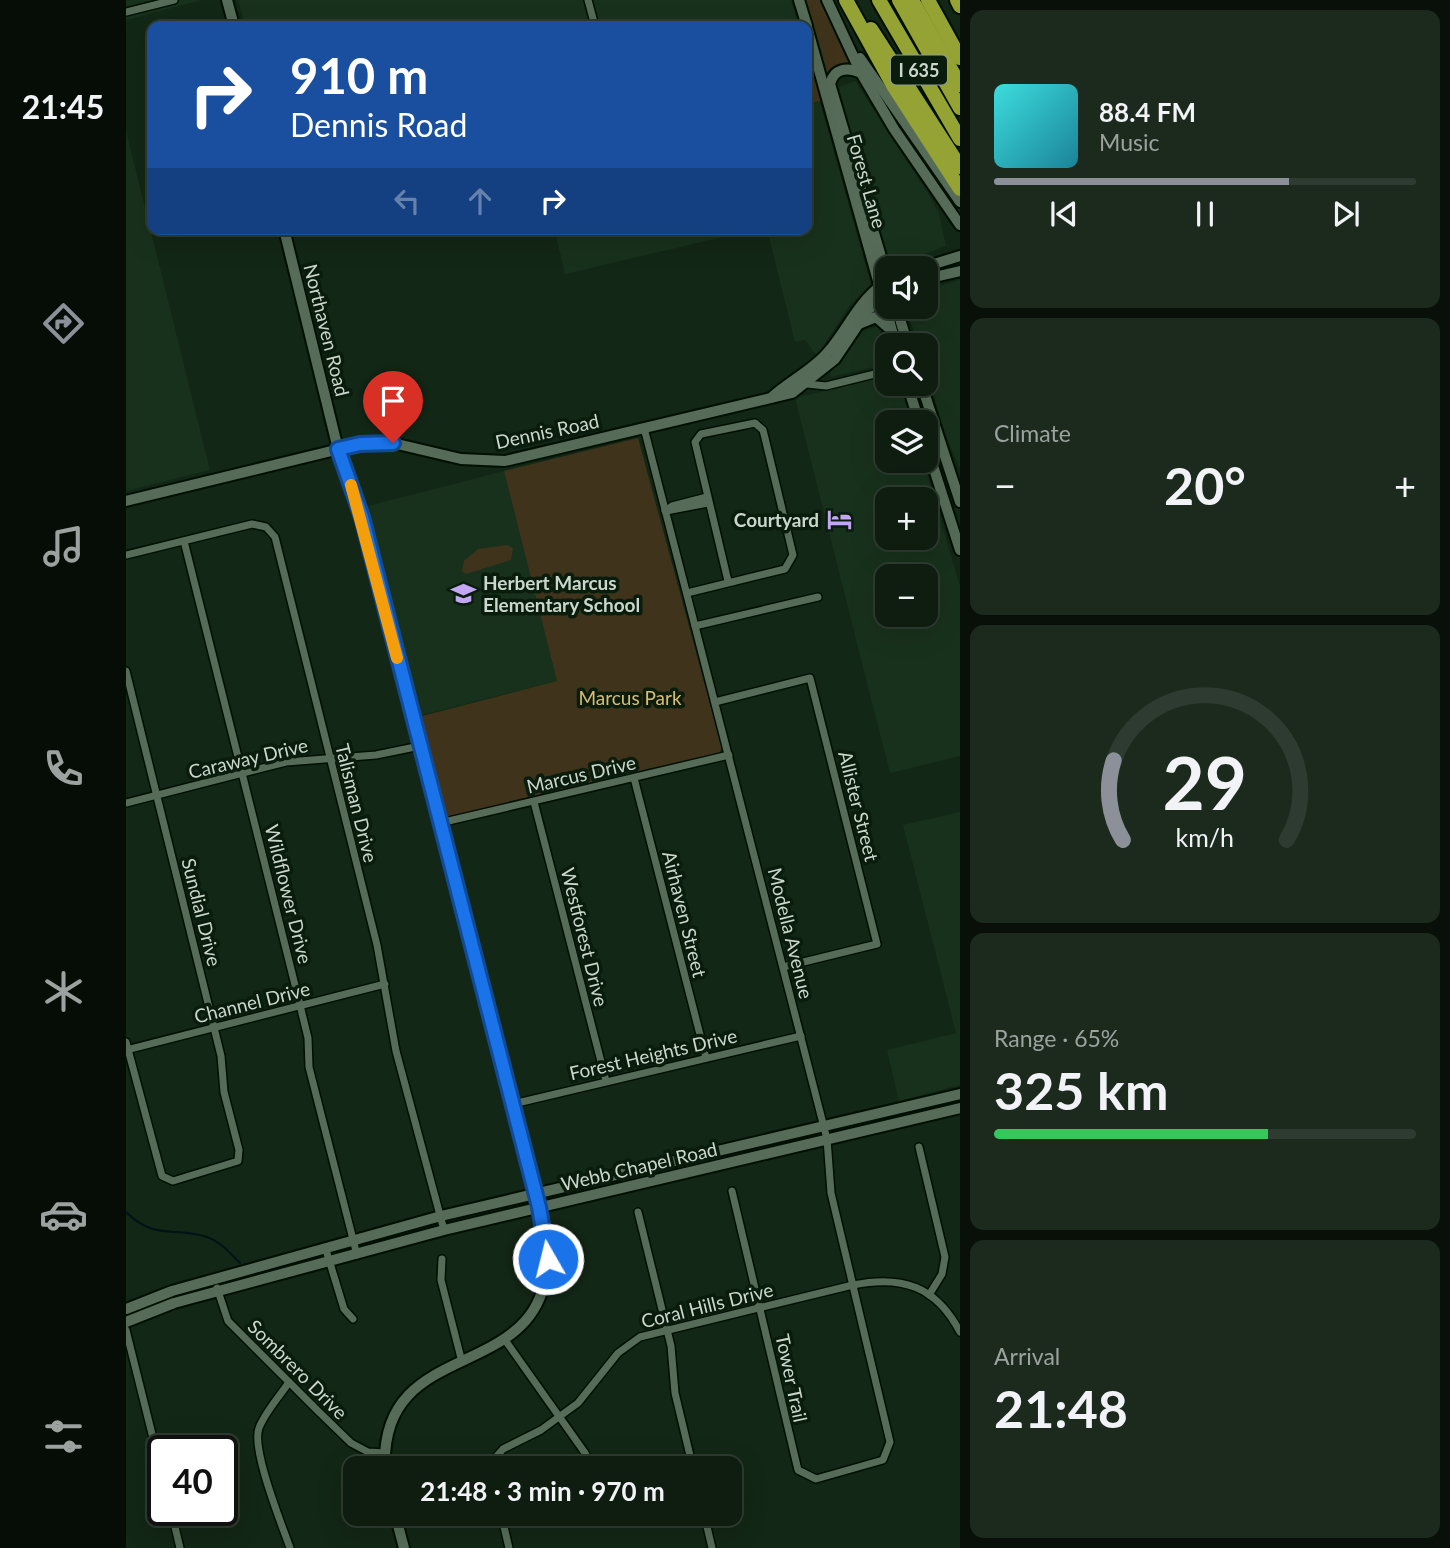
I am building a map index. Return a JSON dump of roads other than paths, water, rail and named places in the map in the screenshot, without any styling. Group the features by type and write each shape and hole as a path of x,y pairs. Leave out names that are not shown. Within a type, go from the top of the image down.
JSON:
{"highway":[{"path":"846,0 894,87 960,189"},
{"path":"855,0 960,167"},
{"name":"I 635","path":"879,0 960,139"},
{"path":"891,0 944,81"},
{"path":"899,0 960,108"},
{"path":"957,0 960,6"},
{"path":"919,1 960,58"},
{"path":"919,1 960,85"},
{"name":"I 635","path":"919,1 960,49"}],"main road":[{"path":"228,0 233,21"},
{"name":"Forest Lane","path":"799,0 805,21"},
{"path":"828,0 861,73 894,129 960,225"},
{"path":"846,38 960,202"},
{"name":"Forest Lane","path":"812,42 882,256"},
{"path":"831,102 830,84 834,74 848,69 861,73"},
{"name":"Forest Lane","path":"831,102 876,256"},
{"path":"948,208 960,216"},
{"name":"Northaven Road","path":"285,235 338,449 362,517 547,1239 547,1275 535,1306 525,1322 505,1340 428,1377 406,1397 387,1434 385,1456"},
{"path":"938,263 960,256"},
{"path":"938,276 960,271"},
{"path":"771,397 828,359 854,311 875,295"},
{"path":"854,330 875,301"},
{"path":"807,384 864,321 876,317 883,320 892,332"},
{"name":"Forest Lane","path":"890,319 892,332"},
{"name":"Dennis Road","path":"126,501 360,444 393,443 461,459 505,461 792,393 807,384"},
{"path":"925,396 960,502"},
{"path":"911,397 915,410"},
{"path":"936,473 960,550"},
{"path":"939,483 952,479"},
{"name":"Webb Chapel Road","path":"126,1309 156,1296 441,1216 960,1094"},
{"name":"Webb Chapel Road","path":"126,1322 159,1308 444,1230 960,1108"},
{"path":"398,1526 404,1548"}],"street":[{"path":"126,12 174,0"},
{"path":"588,0 594,21"},
{"path":"807,384 826,386 875,374"},
{"path":"687,593 785,569 792,562 792,551 765,438 759,425 749,422 701,434 695,442 728,581"},
{"name":"Modella Avenue","path":"644,428 824,1126 831,1193 890,1449"},
{"path":"665,511 672,506 708,500"},
{"name":"Talisman Drive","path":"126,555 252,524 261,524 272,531 385,984 396,1051 444,1230"},
{"name":"Wildflower Drive","path":"184,541 308,1038 309,1066 357,1255"},
{"path":"695,626 818,597"},
{"name":"Sundial Drive","path":"126,671 221,1056 224,1092 239,1150 238,1161 173,1181 162,1176 127,1047"},
{"name":"Allister Street","path":"715,702 810,678 877,944 783,967"},
{"name":"Caraway Drive","path":"126,803 295,760 376,755 420,746"},
{"name":"Marcus Drive","path":"440,823 729,755"},
{"name":"Airhaven Street","path":"634,778 706,1058"},
{"name":"Westforest Drive","path":"534,802 606,1081"},
{"name":"Channel Drive","path":"127,1047 385,984"},
{"name":"Forest Heights Drive","path":"513,1104 801,1035"},
{"path":"919,1147 945,1256 942,1274 929,1295"},
{"name":"Tower Trail","path":"732,1191 798,1470 816,1479 883,1460 890,1449"},
{"path":"638,1212 673,1359 675,1393 690,1456"},
{"path":"326,1250 344,1309 353,1319"},
{"path":"442,1259 440,1280 462,1362"},
{"name":"Sombrero Drive","path":"215,1280 228,1321 351,1443 368,1452 385,1453"},
{"name":"Coral Hills Drive","path":"497,1456 503,1449 560,1417 593,1387 628,1344 666,1329 853,1285 893,1281 929,1295 951,1316 960,1332"},
{"path":"126,1329 152,1435"},
{"path":"505,1340 584,1456"},
{"path":"289,1382 263,1420 258,1436 271,1496 290,1548"},
{"path":"175,1526 180,1548"},
{"path":"504,1526 509,1548"},
{"path":"707,1526 712,1548"}],"waterway":[{"path":"126,1212 136,1221 155,1230 192,1234 215,1240 240,1263"}],"place":[{"name":"Courtyard","path":"839,519"},
{"name":"Herbert Marcus Elementary School","path":"463,593"}],"park label":[{"name":"Marcus Park","path":"630,697"}]}
